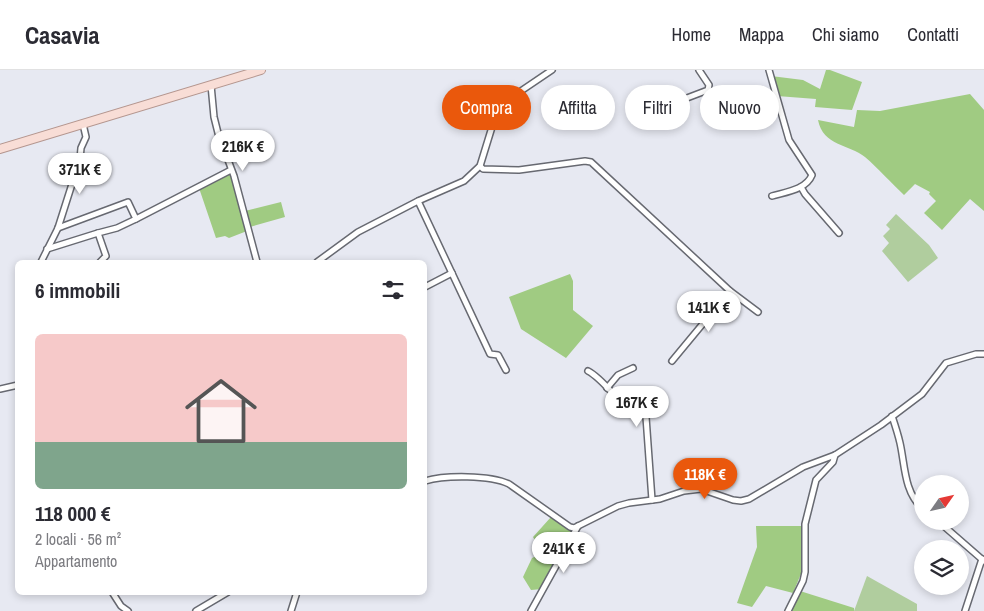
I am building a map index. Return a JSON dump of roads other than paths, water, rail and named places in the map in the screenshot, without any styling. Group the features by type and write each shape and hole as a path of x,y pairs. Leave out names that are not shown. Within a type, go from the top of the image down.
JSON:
{"main road":[{"path":"0,149 261,70"}],"street":[{"path":"320,260 358,232 418,201 464,181 480,166 492,127 515,95 552,70"},
{"path":"690,97 708,90 709,85 699,70"},
{"path":"769,70 789,140 812,175 809,181 801,187 772,196"},
{"path":"211,85 214,117 218,133 232,170 256,260"},
{"path":"43,260 58,228 80,159 81,148 86,137 83,124"},
{"path":"480,166 483,169 519,170 585,160 591,162 730,291 758,312"},
{"path":"47,249 117,228 232,170"},
{"path":"801,187 839,233"},
{"path":"418,201 490,354 498,355 506,370"},
{"path":"58,228 127,202 136,219"},
{"path":"98,233 106,256 102,260"},
{"path":"427,285 452,273"},
{"path":"672,361 730,291"},
{"path":"427,479 464,477 499,480 509,484 570,527 578,526 618,506 660,499 684,491 702,489 741,501 749,499 803,467 836,454 922,394 946,363 976,354 984,354"},
{"path":"606,388 618,375 634,368"},
{"path":"588,371 633,413 646,417 652,500"},
{"path":"0,389 15,386"},
{"path":"892,416 900,441 906,481 914,497"},
{"path":"788,611 803,581 805,572 805,524 816,480 833,462 836,454"},
{"path":"531,611 578,526"},
{"path":"948,530 983,560 965,611"},
{"path":"114,595 118,602 128,611"},
{"path":"196,611 223,595"},
{"path":"291,611 296,595"}]}
